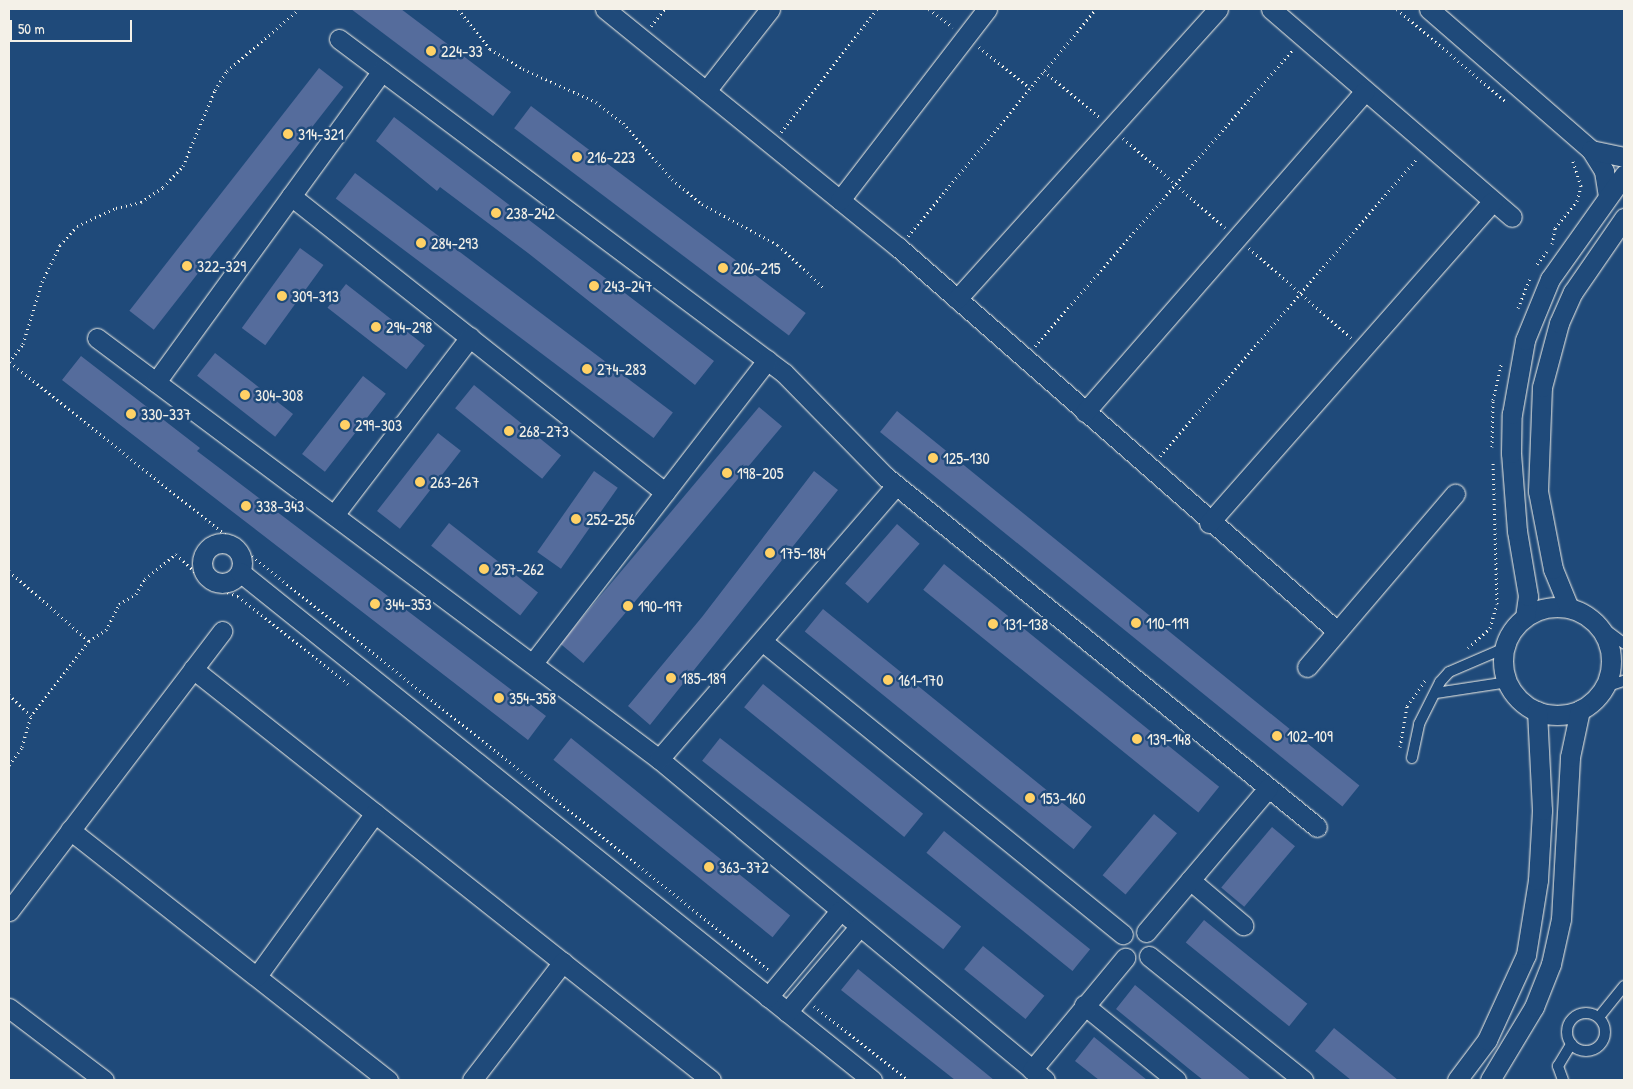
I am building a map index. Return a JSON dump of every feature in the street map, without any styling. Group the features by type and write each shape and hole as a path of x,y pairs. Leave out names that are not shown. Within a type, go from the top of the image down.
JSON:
{"street":[{"path":"605,9 898,247 1210,523 1337,631"},
{"path":"706,91 770,9"},
{"path":"840,200 987,9"},
{"path":"958,299 1218,9"},
{"path":"1271,9 1427,146 1512,217"},
{"path":"1430,9 1592,150 1604,171 1608,196"},
{"path":"339,39 767,360 816,402 896,485 1318,827"},
{"path":"156,382 382,71"},
{"path":"1085,412 1365,91"},
{"path":"1592,150 1624,157"},
{"path":"1525,617 1528,596 1517,531 1511,453 1518,375 1525,340 1550,279 1624,175"},
{"path":"291,196 665,492"},
{"path":"1210,523 1493,201"},
{"path":"1569,608 1551,561 1538,491 1542,387 1559,323 1573,292 1624,218"},
{"path":"334,516 470,337"},
{"path":"97,338 659,759 1038,1075 1084,1005 1125,958"},
{"path":"532,663 767,360"},
{"path":"659,759 896,485"},
{"path":"1306,667 1454,494"},
{"path":"240,572 872,1080"},
{"path":"1554,607 1569,608 1593,620 1610,651 1605,687 1580,710 1558,715 1536,711 1520,699 1508,682 1505,648 1516,626 1525,617 1554,607"},
{"path":"9,911 222,631"},
{"path":"762,641 1123,934"},
{"path":"193,669 563,962 706,1079"},
{"path":"1490,1080 1534,1007 1551,964 1561,919 1570,757 1580,710"},
{"path":"1457,1080 1487,1040 1526,955 1538,880 1542,810 1536,711"},
{"path":"1146,932 1268,788"},
{"path":"256,976 375,813"},
{"path":"70,830 388,1080"},
{"path":"1190,880 1243,925"},
{"path":"768,997 840,911"},
{"path":"787,1012 859,927"},
{"path":"1136,928 1146,932 1152,946 1148,956 1134,962 1125,958 1119,949 1123,934 1136,928"},
{"path":"1148,956 1303,1080"},
{"path":"472,1080 563,962"},
{"path":"1084,1005 1176,1080"},
{"path":"9,1008 104,1080"}],"lane":[{"path":"1593,620 1624,643"},
{"path":"1412,758 1419,724 1449,672 1505,648"},
{"path":"1605,687 1624,681"},
{"path":"1436,693 1508,682"},
{"path":"1599,1017 1624,986"},
{"path":"1587,1012 1599,1017 1605,1028 1599,1046 1588,1051 1571,1044 1566,1032 1575,1016 1587,1012"},
{"path":"1563,1080 1558,1066 1571,1044"}],"path":[{"path":"299,9 228,72 215,90 183,166 163,187 141,202 116,208 77,226 60,245 42,282 23,344 9,362 782,980"},
{"path":"458,9 490,49 596,102 623,123 672,179 702,204 778,245 824,288"},
{"path":"771,144 877,9"},
{"path":"898,247 1096,9"},
{"path":"1397,9 1507,102"},
{"path":"1024,359 1303,37"},
{"path":"1044,71 1362,348"},
{"path":"1150,468 1427,146"},
{"path":"1536,267 1581,186 1575,162 1566,152"},
{"path":"1515,315 1532,274"},
{"path":"1459,652 1490,628 1497,604 1492,435 1493,400 1503,359"},
{"path":"9,765 22,747 31,716 89,642 106,630 118,604 136,594 145,579 176,554 208,586 238,596 350,685"},
{"path":"9,571 89,642"},
{"path":"1399,756 1400,727 1407,706 1428,677"},
{"path":"9,695 31,716"},
{"path":"801,996 908,1080"}],"building":[{"name":"224-33","path":"351,9 401,9 511,92 493,116"},
{"path":"319,68 343,87 154,330 129,311"},
{"path":"531,106 806,313 789,335 514,128"},
{"path":"394,117 714,361 695,385 528,253 440,187 437,191 376,141"},
{"path":"355,173 673,413 654,438 336,199"},
{"name":"309-313","path":"300,248 323,265 265,345 242,328"},
{"name":"294-298","path":"346,284 425,346 406,369 328,308"},
{"name":"304-308","path":"215,353 293,414 275,437 197,376"},
{"path":"81,356 200,448 197,451 546,716 528,740 62,380"},
{"name":"299-303","path":"363,376 386,394 325,472 302,454"},
{"name":"268-273","path":"474,385 561,455 542,479 455,408"},
{"path":"759,407 782,426 583,663 560,644"},
{"path":"897,411 1359,785 1342,806 880,432"},
{"name":"263-267","path":"438,433 461,451 400,529 377,511"},
{"name":"252-256","path":"594,471 618,488 561,569 537,552"},
{"name":"175-184","path":"814,471 838,490 650,725 628,706 702,617"},
{"name":"257-262","path":"449,523 538,593 520,615 431,546"},
{"path":"897,524 920,544 868,603 845,584"},
{"path":"944,564 1219,787 1198,812 923,590"},
{"path":"823,609 1092,827 1074,849 805,632"},
{"path":"763,684 923,814 904,837 744,707"},
{"name":"363-372","path":"571,738 790,915 773,937 553,760"},
{"path":"720,738 961,926 943,949 702,761"},
{"path":"1154,814 1177,833 1126,895 1103,875"},
{"path":"1272,827 1295,846 1244,907 1221,888"},
{"path":"944,831 1090,949 1072,971 926,853"},
{"path":"1204,920 1307,1004 1289,1026 1186,943"},
{"path":"983,946 1044,996 1026,1019 964,969"},
{"path":"858,969 994,1080 955,1080 841,990"},
{"path":"1135,985 1251,1080 1203,1080 1188,1068 1116,1009"},
{"path":"1334,1028 1398,1080 1351,1080 1315,1051"},
{"path":"1094,1037 1147,1080 1099,1080 1075,1061"}],"place":[{"name":"224-33","path":"431,51"},
{"name":"314-321","path":"288,134"},
{"name":"216-223","path":"577,157"},
{"name":"238-242","path":"496,213"},
{"name":"284-293","path":"421,243"},
{"name":"322-329","path":"187,266"},
{"name":"206-215","path":"723,268"},
{"name":"243-247","path":"594,286"},
{"name":"309-313","path":"282,296"},
{"name":"294-298","path":"376,327"},
{"name":"274-283","path":"587,369"},
{"name":"304-308","path":"245,395"},
{"name":"330-337","path":"131,414"},
{"name":"299-303","path":"345,425"},
{"name":"268-273","path":"509,431"},
{"name":"125-130","path":"933,458"},
{"name":"198-205","path":"727,473"},
{"name":"263-267","path":"420,482"},
{"name":"338-343","path":"246,506"},
{"name":"252-256","path":"576,519"},
{"name":"175-184","path":"770,553"},
{"name":"257-262","path":"484,569"},
{"name":"344-353","path":"375,604"},
{"name":"190-197","path":"628,606"},
{"name":"110-119","path":"1136,623"},
{"name":"131-138","path":"993,624"},
{"name":"185-189","path":"671,678"},
{"name":"161-170","path":"888,680"},
{"name":"354-358","path":"499,698"},
{"name":"102-109","path":"1277,736"},
{"name":"139-148","path":"1137,739"},
{"name":"153-160","path":"1030,798"},
{"name":"363-372","path":"709,867"}]}
